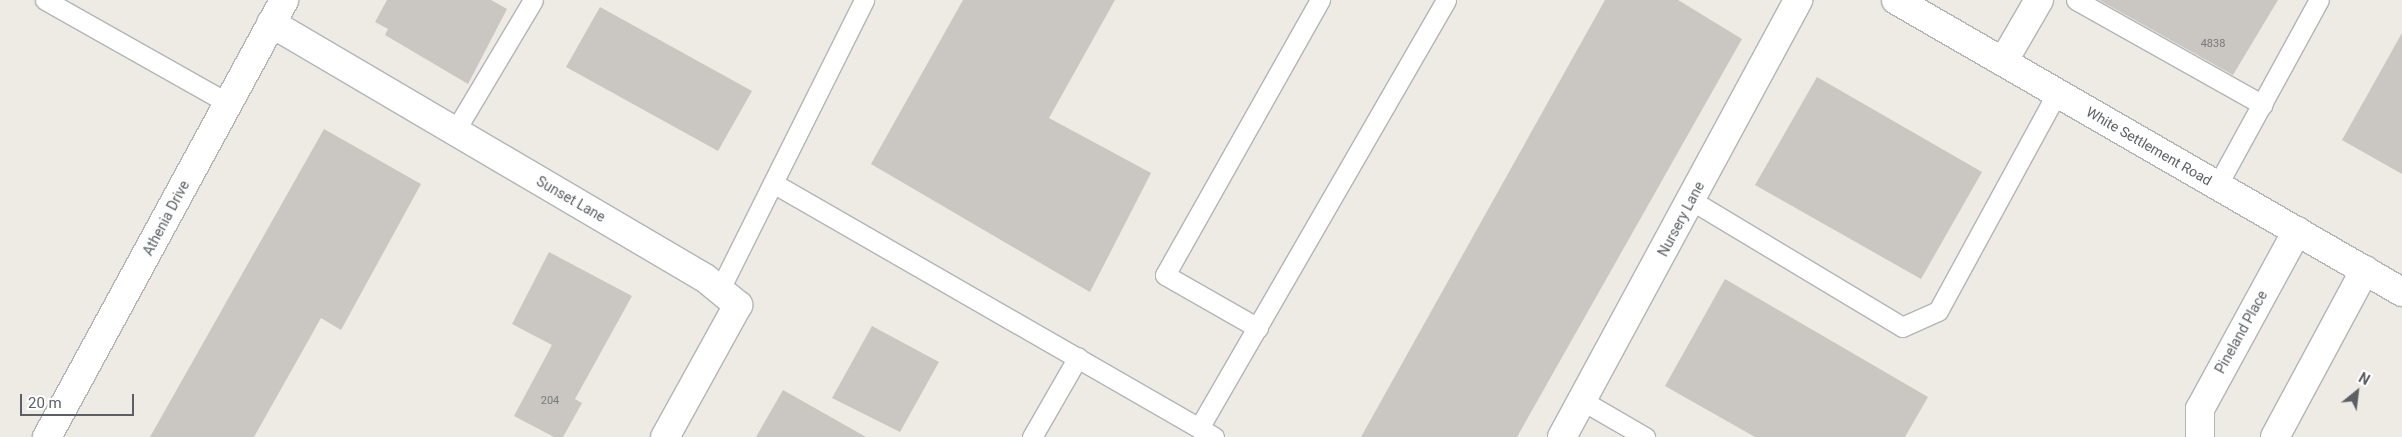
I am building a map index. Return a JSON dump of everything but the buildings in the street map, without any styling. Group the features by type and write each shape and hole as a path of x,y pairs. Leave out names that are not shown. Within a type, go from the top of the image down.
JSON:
{"street":[{"name":"Nursery Lane","path":"1562,437 1798,0"},
{"name":"White Settlement Road","path":"1896,0 2402,292"},
{"path":"2003,62 2039,0"},
{"name":"Athenia Drive","path":"47,437 278,11"},
{"name":"Sunset Lane","path":"278,11 455,131 720,289 738,305 665,437"},
{"name":"Pineland Place","path":"2200,437 2200,409 2296,231"},
{"path":"2275,437 2365,270"}],"lane":[{"path":"45,0 228,103"},
{"path":"455,131 533,0"},
{"path":"720,289 864,0"},
{"path":"1258,328 1165,275 1320,0"},
{"path":"773,183 1078,357 1206,433 1258,328 1446,0"},
{"path":"2076,0 2263,105"},
{"path":"2217,186 2320,1"},
{"path":"1691,200 1902,327 1938,311 2057,94"},
{"path":"1032,437 1078,357"},
{"path":"1583,401 1645,437"}]}
